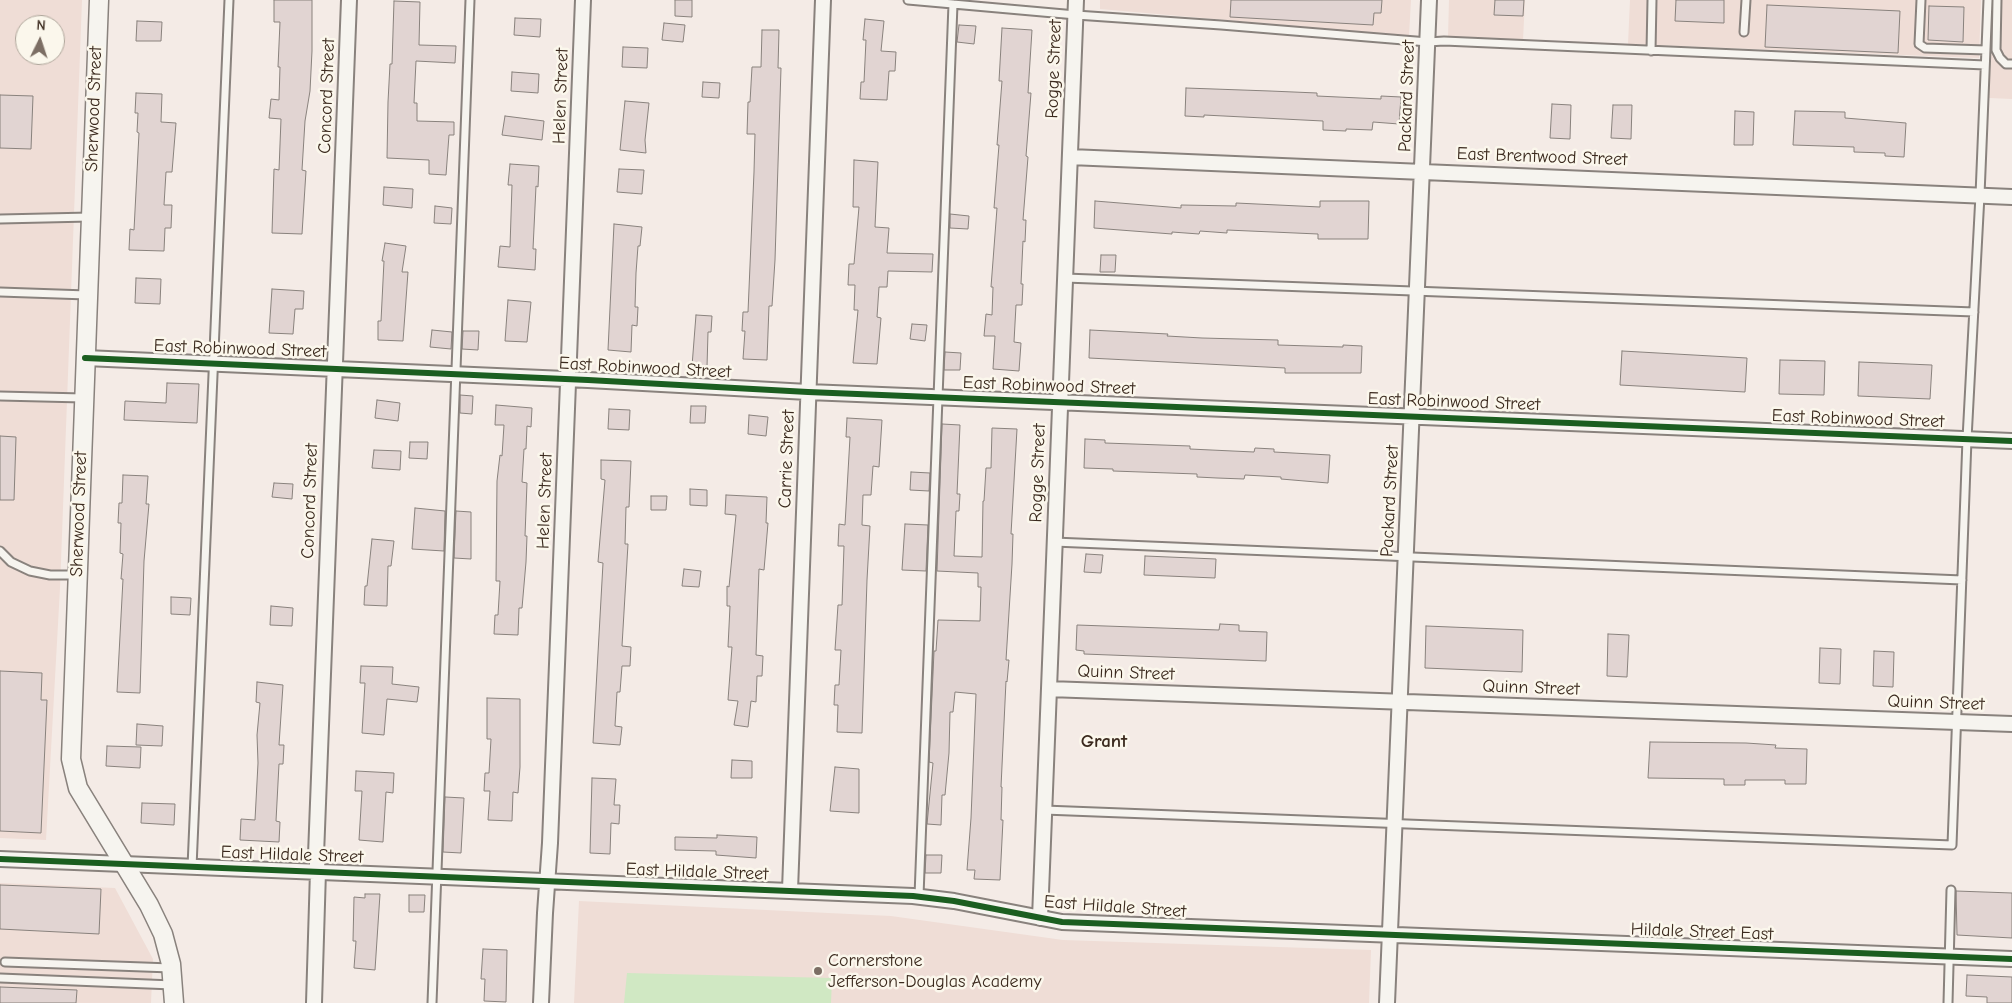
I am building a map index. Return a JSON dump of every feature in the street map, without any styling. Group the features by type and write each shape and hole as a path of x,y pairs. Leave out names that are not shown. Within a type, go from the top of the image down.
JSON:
{"street":[{"name":"Sherwood Street","path":"99,0 71,759 78,788 149,905 163,934 172,968 174,1003"},
{"name":"Concord Street","path":"314,1003 318,871 316,855 349,0"},
{"name":"Helen Street","path":"542,1003 583,0"},
{"name":"Carrie Street","path":"790,890 823,0"},
{"name":"Rogge Street","path":"1040,918 1076,0"},
{"name":"Packard Street","path":"1387,1003 1429,0"},
{"name":"East Brentwood Street","path":"1070,157 2012,196"},
{"name":"East Robinwood Street","path":"85,358 568,379 808,392 1412,415 2012,441"},
{"name":"Quinn Street","path":"1049,689 2012,724"},
{"name":"East Hildale Street","path":"0,860 919,896 1062,922 1390,935"},
{"name":"Hildale Street East","path":"1390,935 2012,959"}],"lane":[{"path":"192,867 228,0"},
{"path":"432,1003 470,0"},
{"path":"908,0 1076,16 1428,42 1444,41 1985,65"},
{"path":"1651,51 1652,0"},
{"path":"1744,32 1746,0"},
{"path":"1921,0 1920,44 1925,48 1986,50"},
{"path":"1044,810 1952,845 1988,0"},
{"path":"1997,0 1996,50 2006,64 2012,64"},
{"path":"919,896 952,4"},
{"path":"0,218 90,217"},
{"path":"1065,278 1974,312"},
{"path":"0,292 87,296"},
{"path":"0,396 84,398"},
{"path":"1054,542 1962,580"},
{"path":"0,551 11,562 30,572 77,575"},
{"path":"1948,1003 1951,890"},
{"path":"5,962 172,968"},
{"path":"0,978 174,985"}],"shaded area":[{"path":"0,0 82,0 60,588 46,840 0,838"},
{"path":"1100,0 1411,0 1409,36 1100,9"},
{"path":"1449,0 1525,0 1523,40 1448,37"},
{"path":"1630,0 1981,0 1979,58 1628,44"},
{"path":"1993,0 2012,0 2012,99 1989,98"},
{"path":"0,883 115,888 153,959 151,1003 0,1003"},
{"name":"Cornerstone Jefferson-Douglas Academy","path":"579,901 891,916 1063,940 1371,950 1369,1003 574,1003"}],"green space":[{"path":"627,973 832,978 831,1003 624,1003"}],"building":[{"path":"274,0 312,0 310,91 305,121 302,170 306,171 302,234 272,233 274,169 279,170 281,119 269,118 271,99 279,100 280,22 274,22"},
{"path":"675,0 692,0 692,17 675,16"},
{"path":"1231,0 1382,0 1381,13 1374,13 1373,25 1230,17"},
{"path":"1495,0 1524,0 1523,16 1494,15"},
{"path":"1676,0 1724,0 1724,23 1675,21"},
{"path":"394,1 420,2 419,45 456,46 455,63 416,61 414,103 417,103 417,121 454,122 454,135 449,135 446,175 429,174 429,160 387,158"},
{"path":"1767,5 1900,11 1898,53 1765,47"},
{"path":"1929,6 1964,7 1963,42 1928,40"},
{"path":"515,18 541,19 540,37 514,35"},
{"path":"865,19 884,21 881,51 896,52 895,71 889,71 887,100 860,99 861,82 864,82 866,40 863,40"},
{"path":"137,21 162,22 161,41 136,41"},
{"path":"664,23 685,25 683,42 662,40"},
{"path":"959,25 976,26 974,44 957,42"},
{"path":"1002,28 1032,30 1028,93 1031,93 1026,156 1028,157 1023,220 1026,220 1025,242 1023,241 1022,305 1016,305 1014,342 1021,343 1019,371 993,369 995,336 984,336 986,314 992,315 993,287 991,287 997,208 994,208 1002,81 999,81"},
{"path":"762,30 779,30 778,68 781,68 775,260 772,306 769,306 767,360 743,359 745,331 742,331 743,312 748,312 755,134 747,134 748,102 750,102 752,67 761,67"},
{"path":"623,47 648,48 647,68 622,67"},
{"path":"512,72 539,74 538,93 511,91"},
{"path":"703,82 720,83 719,98 702,97"},
{"path":"1186,88 1317,93 1317,96 1381,99 1381,96 1401,97 1399,124 1373,122 1372,130 1346,129 1346,131 1323,130 1323,121 1204,115 1204,117 1185,116"},
{"path":"136,93 162,94 161,122 176,123 172,172 166,172 164,205 172,205 171,228 165,228 164,251 129,250 130,229 134,230 139,133 137,132 138,113 135,113"},
{"path":"0,95 33,96 31,149 0,148"},
{"path":"625,101 649,103 645,140 646,153 620,150"},
{"path":"1552,104 1571,105 1570,139 1550,138"},
{"path":"1613,105 1632,105 1631,139 1611,138"},
{"path":"1735,111 1754,112 1753,145 1734,145"},
{"path":"1795,111 1845,112 1845,118 1906,123 1904,157 1885,156 1885,153 1854,152 1854,147 1793,145"},
{"path":"505,116 544,121 542,140 502,135"},
{"path":"854,160 878,162 875,227 889,228 887,253 933,254 932,272 888,271 887,287 879,287 877,317 881,318 877,364 853,363 858,310 854,310 855,285 848,285 849,264 854,264 859,207 853,207"},
{"path":"510,164 539,166 538,187 536,186 533,249 536,249 535,270 498,267 500,246 510,247 512,185 508,185"},
{"path":"619,169 644,170 642,194 617,192"},
{"path":"384,187 413,189 412,208 383,205"},
{"path":"1095,201 1181,208 1181,205 1236,206 1236,203 1320,207 1320,201 1369,201 1368,239 1318,239 1318,234 1227,230 1227,233 1200,231 1199,234 1172,232 1172,234 1094,228"},
{"path":"435,206 452,208 451,224 434,223"},
{"path":"950,214 969,216 968,229 950,228"},
{"path":"614,224 642,227 640,246 638,246 636,273 635,307 638,307 637,326 632,325 631,352 608,350"},
{"path":"385,243 406,246 402,272 408,272 403,341 378,340 378,321 381,321 384,261 382,261"},
{"path":"1101,255 1116,255 1115,272 1100,272"},
{"path":"136,278 161,279 160,304 135,303"},
{"path":"272,289 304,291 303,309 295,309 293,334 269,333"},
{"path":"508,300 531,302 527,342 505,341"},
{"path":"696,315 712,316 711,332 708,332 707,367 692,366"},
{"path":"912,324 927,325 925,341 910,339"},
{"path":"432,330 452,332 451,349 430,347"},
{"path":"1090,330 1168,334 1167,336 1202,338 1278,340 1278,345 1362,346 1361,373 1285,373 1285,368 1089,358"},
{"path":"463,331 479,331 478,350 462,349"},
{"path":"1622,351 1747,358 1745,392 1620,385"},
{"path":"945,352 961,353 960,370 944,370"},
{"path":"1780,360 1825,361 1824,395 1779,394"},
{"path":"1859,362 1932,365 1930,399 1858,396"},
{"path":"167,383 199,384 197,423 124,420 125,401 166,403"},
{"path":"460,395 473,396 472,414 460,413"},
{"path":"377,400 400,403 398,421 375,418"},
{"path":"496,405 532,408 531,427 527,426 526,449 524,449 522,482 527,483 525,536 527,536 522,608 519,608 518,635 494,634 495,615 498,615 500,581 496,581 497,481 500,455 502,456 504,425 495,425"},
{"path":"691,406 706,406 705,423 690,423"},
{"path":"609,409 630,410 629,430 608,429"},
{"path":"749,415 768,417 766,436 748,434"},
{"path":"847,418 882,420 879,467 873,466 871,495 863,495 862,525 870,526 862,733 837,732 838,705 834,705 835,685 839,685 841,650 835,650 838,605 842,605 844,546 838,546 839,524 845,525 850,437 846,437"},
{"path":"942,424 960,425 957,494 960,494 959,511 956,511 954,556 982,557 983,501 986,468 991,468 992,428 1017,429 1006,660 1009,660 1006,681 1001,787 1001,820 1003,820 1000,880 974,879 975,870 967,870 976,694 955,692 953,712 950,712 949,753 945,795 942,795 941,825 927,824 933,763 929,762 934,651 936,651 938,620 980,621 981,587 978,587 978,573 937,571"},
{"path":"0,436 16,437 14,500 0,500"},
{"path":"1085,439 1105,440 1105,443 1190,446 1190,449 1254,452 1255,448 1274,449 1274,452 1330,455 1328,483 1281,479 1281,477 1245,475 1244,479 1217,478 1197,477 1197,474 1084,468"},
{"path":"410,442 428,442 427,459 409,458"},
{"path":"374,450 401,451 400,470 372,468"},
{"path":"601,460 631,461 629,507 626,507 625,544 628,544 622,646 631,647 630,666 622,666 620,692 617,692 615,726 622,727 620,745 593,743 603,563 598,562 605,480 601,479"},
{"path":"911,472 930,473 929,491 910,490"},
{"path":"123,475 148,476 146,504 149,504 144,561 140,693 117,692 123,579 121,579 123,554 120,553 121,523 118,523 119,503 122,503"},
{"path":"274,483 293,484 292,499 272,497"},
{"path":"690,489 707,490 707,506 690,505"},
{"path":"726,495 767,497 766,523 768,523 764,570 759,569 756,655 763,656 762,676 757,676 756,702 751,701 748,727 734,725 738,701 728,700 732,647 728,647 730,606 727,606 727,586 729,587 736,515 725,514"},
{"path":"651,496 667,496 666,510 651,510"},
{"path":"415,508 445,511 444,551 412,549"},
{"path":"456,511 471,512 471,559 454,558"},
{"path":"905,524 928,525 926,571 902,570"},
{"path":"372,539 394,541 391,566 388,566 387,606 364,605"},
{"path":"1086,554 1103,555 1101,573 1084,572"},
{"path":"1145,556 1216,559 1215,578 1144,575"},
{"path":"684,569 701,571 699,587 682,586"},
{"path":"171,597 191,598 190,615 171,614"},
{"path":"271,606 293,608 292,626 270,625"},
{"path":"1220,624 1239,625 1239,631 1267,632 1266,661 1084,654 1084,651 1076,650 1077,625 1219,630"},
{"path":"1426,626 1523,630 1522,672 1425,668"},
{"path":"1608,634 1629,635 1627,677 1607,676"},
{"path":"1820,648 1841,649 1840,684 1819,683"},
{"path":"1874,651 1894,652 1893,687 1873,686"},
{"path":"361,666 393,667 392,684 419,687 417,702 387,699 384,735 362,733 365,683 360,683"},
{"path":"0,671 42,673 41,700 47,700 41,833 0,831"},
{"path":"257,682 283,685 279,745 284,745 283,764 279,764 276,821 280,822 279,842 240,840 241,819 255,820 258,763 257,735 260,703 256,702"},
{"path":"487,698 520,699 520,767 518,793 513,792 512,821 488,820 490,791 484,791 485,773 489,773 491,739 487,739"},
{"path":"137,724 163,726 162,746 136,745"},
{"path":"1650,742 1746,743 1776,745 1775,748 1807,749 1806,784 1785,784 1785,780 1745,780 1745,785 1724,785 1724,779 1648,778"},
{"path":"107,746 141,747 140,768 106,766"},
{"path":"732,760 752,761 752,778 731,778"},
{"path":"835,767 859,769 859,813 830,811"},
{"path":"356,771 394,773 393,793 386,792 383,842 359,840 362,791 355,791"},
{"path":"592,778 616,779 614,805 620,805 619,824 611,823 610,854 590,853"},
{"path":"445,797 464,798 461,853 443,852"},
{"path":"142,803 175,804 174,825 141,823"},
{"path":"717,835 757,837 756,858 716,855 716,851 675,850 675,837 717,838"},
{"path":"926,855 942,855 941,873 925,873"},
{"path":"0,885 101,889 99,934 0,929"},
{"path":"1956,891 2012,893 2012,938 1957,935"},
{"path":"365,894 380,894 375,970 354,968 356,941 353,941 354,897 365,898"},
{"path":"409,895 425,895 424,912 409,912"},
{"path":"483,949 507,950 506,1002 484,1001 485,979 481,979"},
{"path":"1967,975 2012,977 2012,1003 1987,1003 1987,997 1966,996"},
{"path":"0,987 77,990 76,1003 0,1003"}],"cycle path":[{"path":"85,358 588,380 808,392 2012,441"},
{"path":"0,859 913,896 954,901 1062,922 2012,959"}],"place":[{"name":"Cornerstone Jefferson-Douglas Academy","path":"818,971"}],"district":[{"name":"Grant","path":"1104,742"}]}
